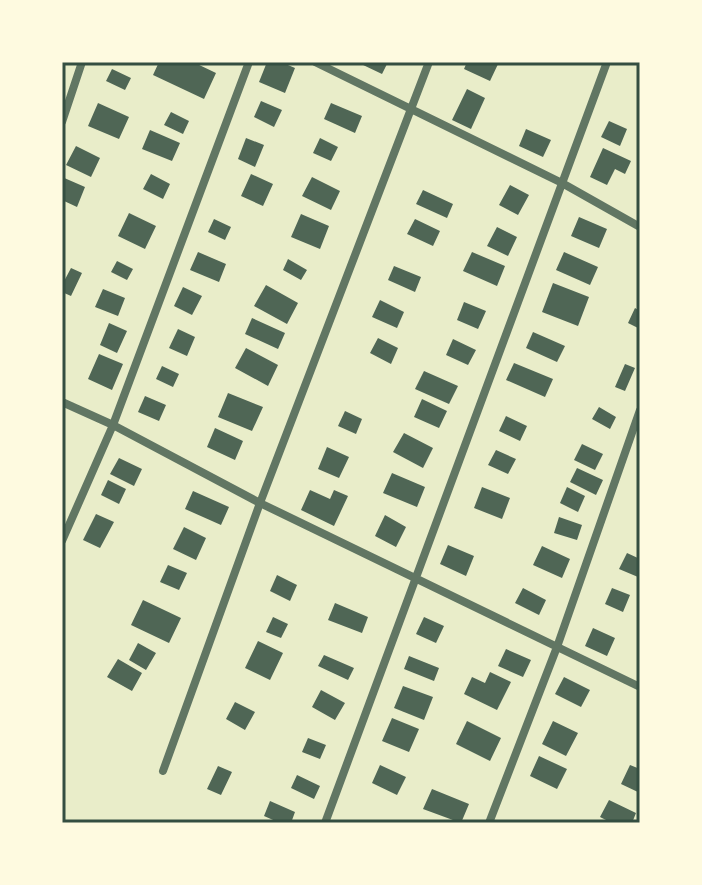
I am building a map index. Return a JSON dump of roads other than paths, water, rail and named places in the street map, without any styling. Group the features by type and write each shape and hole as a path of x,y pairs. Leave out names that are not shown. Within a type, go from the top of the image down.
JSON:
{"street":[{"path":"62,122 82,62"},
{"path":"62,541 113,425 249,62"},
{"path":"315,62 562,183 640,227"},
{"path":"163,771 260,503 429,62"},
{"path":"325,823 607,62"},
{"path":"62,402 113,425 260,503 640,687"},
{"path":"489,823 557,647 640,410"}]}
